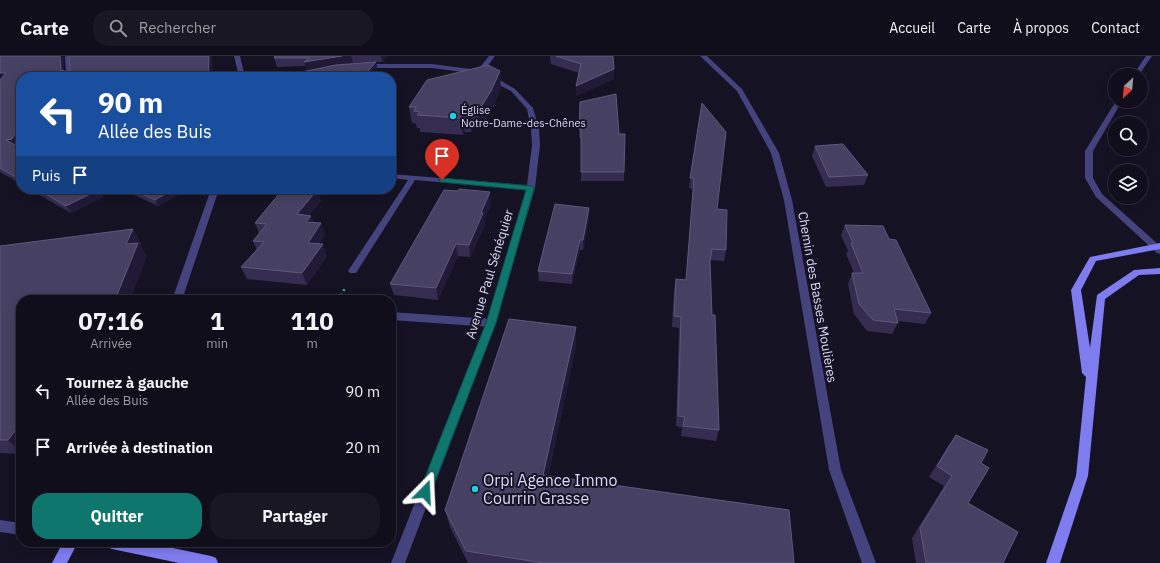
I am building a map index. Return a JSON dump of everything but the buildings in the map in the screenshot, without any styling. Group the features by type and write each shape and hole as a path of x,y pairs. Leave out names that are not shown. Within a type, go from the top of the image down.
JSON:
{"street":[{"path":"68,56 69,72"},
{"path":"237,56 241,72"},
{"path":"480,72 492,56"},
{"name":"Chemin des Basses Moulières","path":"703,56 740,90 775,153 788,200 835,470 869,563"},
{"path":"1141,68 1149,56"},
{"name":"Avenue Paul Sénéquier","path":"359,66 432,66 480,72 513,90 530,108 536,145 531,188 491,323 398,563"},
{"path":"1115,108 1088,151 1089,178 1099,195 1158,248"},
{"path":"396,176 531,188"},
{"path":"353,271 413,178"},
{"path":"178,295 213,194"},
{"path":"1090,391 1076,290 1093,259 1158,248"},
{"path":"1053,563 1082,476 1100,297 1137,272 1160,271"},
{"path":"396,316 491,323"},
{"path":"0,526 16,528"},
{"path":"59,563 68,547"},
{"path":"136,547 211,563"}],"place":[{"name":"Église Notre-Dame-des-Chênes","path":"453,116"},
{"name":"Orpi Agence Immo Courrin Grasse","path":"475,489"}],"route":[{"path":"425,492 491,323 531,188 442,180"}]}
